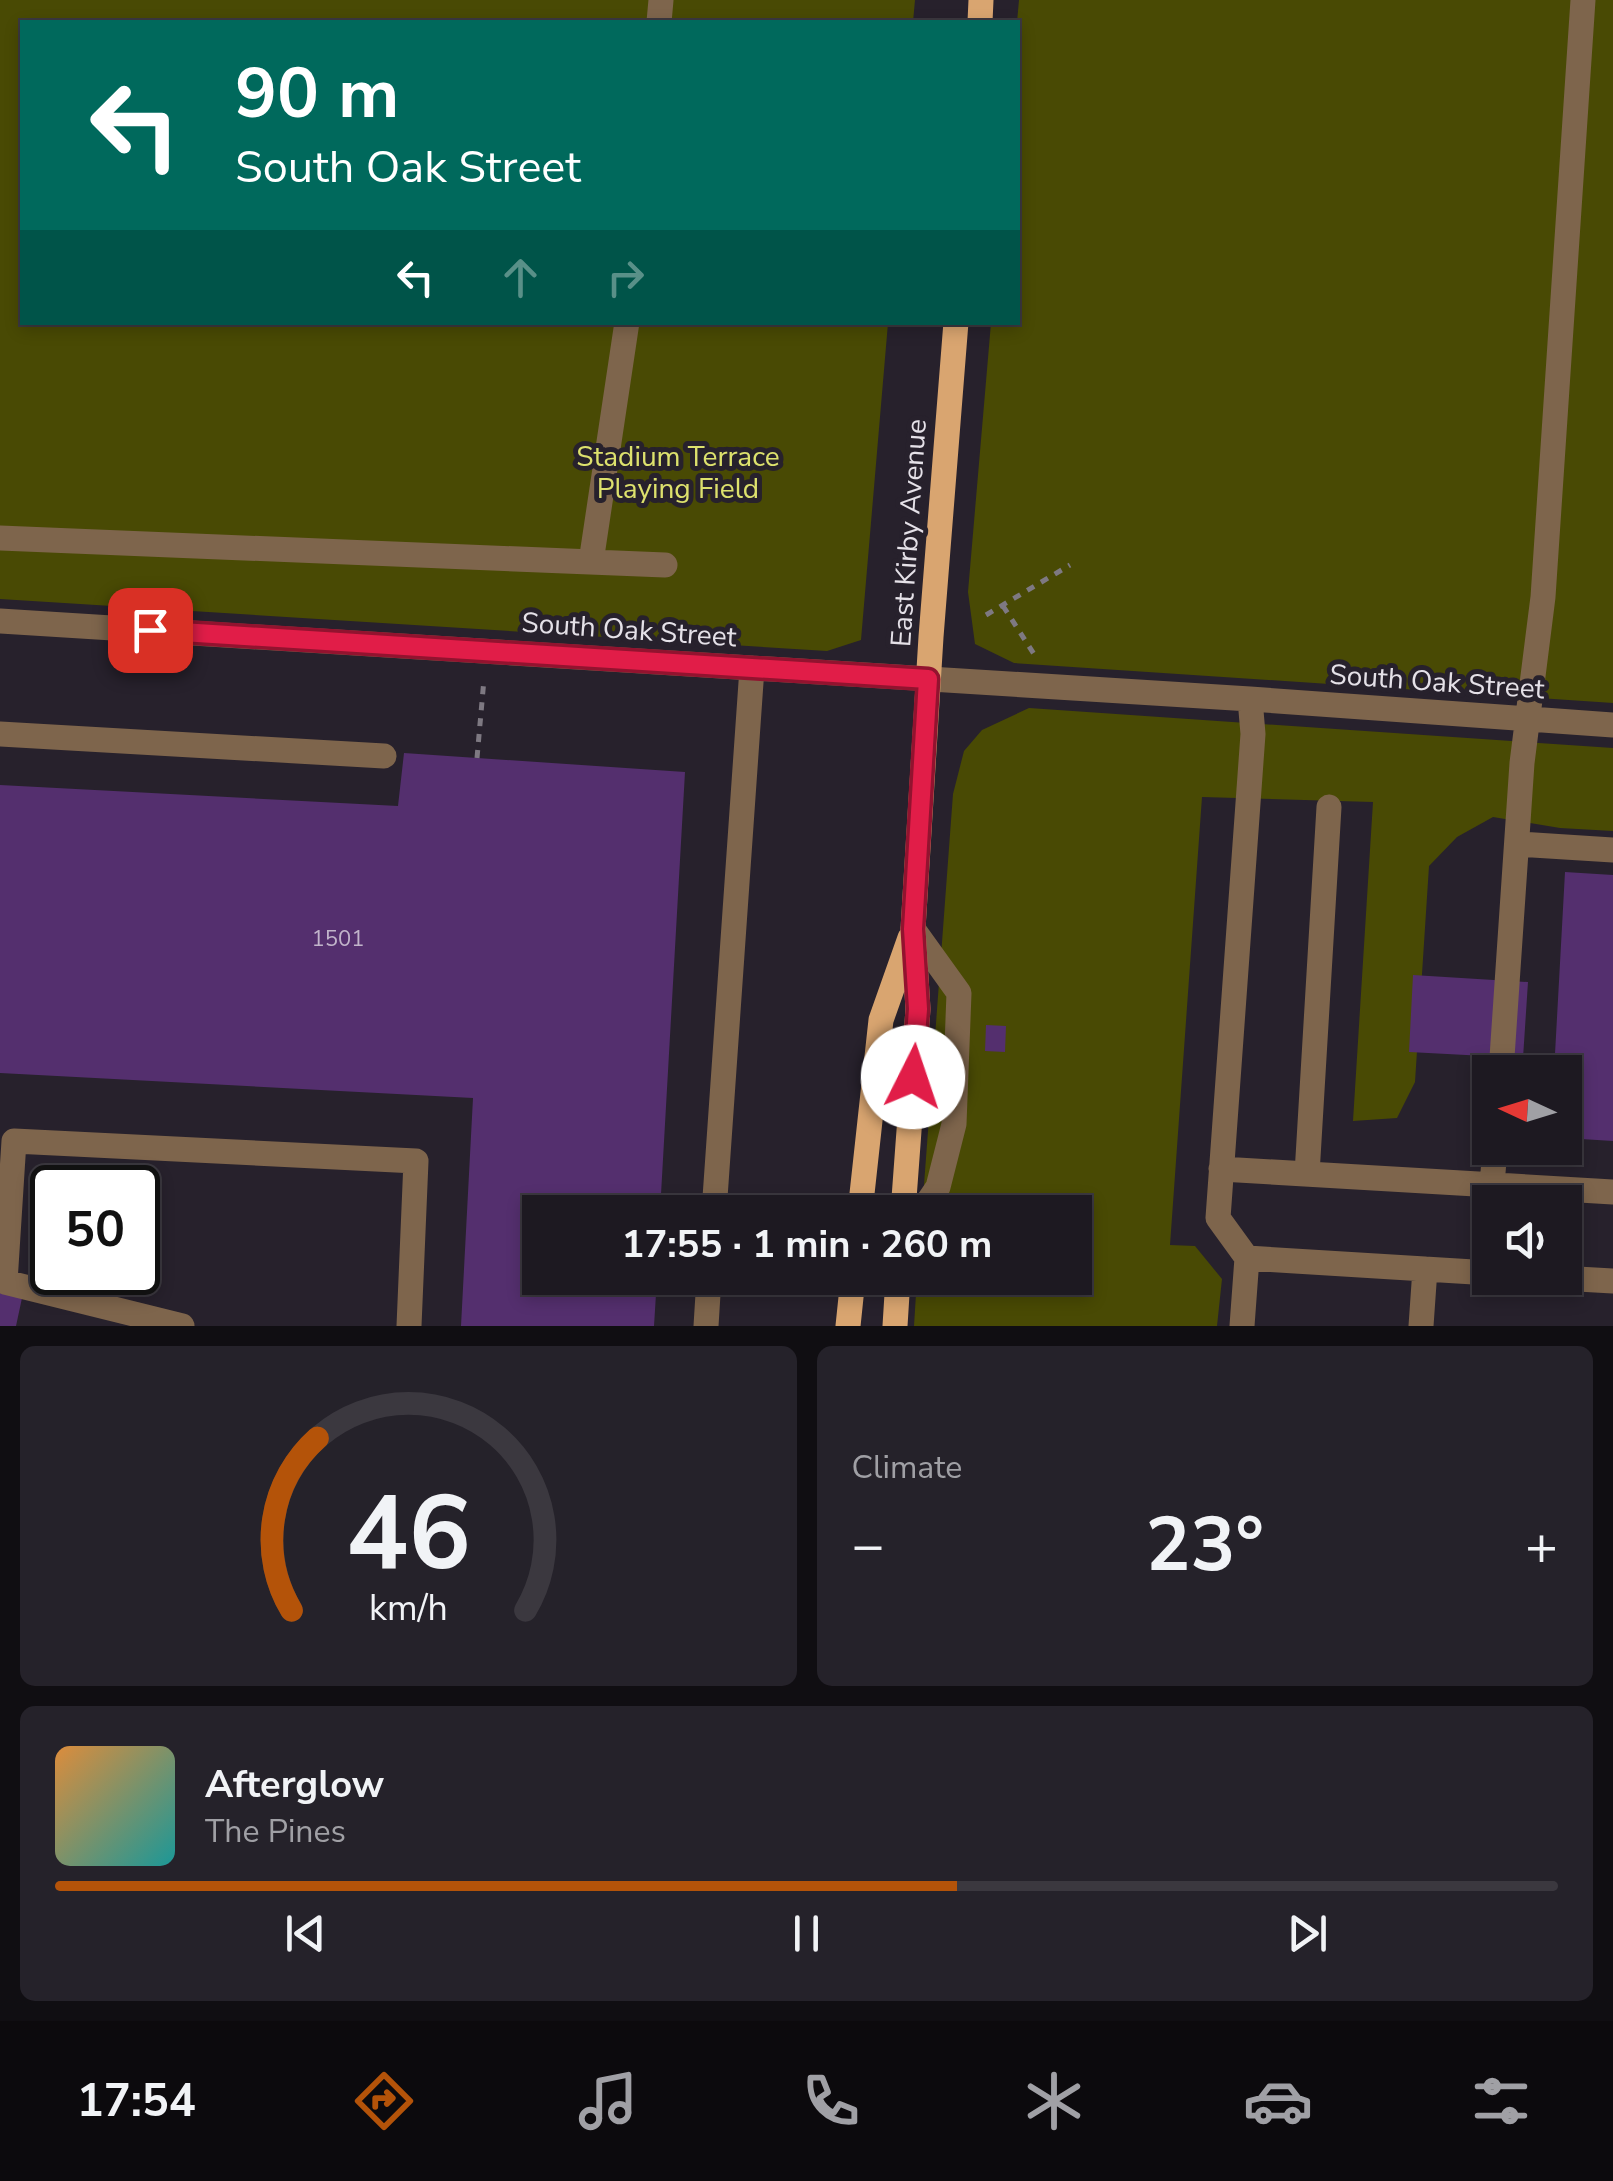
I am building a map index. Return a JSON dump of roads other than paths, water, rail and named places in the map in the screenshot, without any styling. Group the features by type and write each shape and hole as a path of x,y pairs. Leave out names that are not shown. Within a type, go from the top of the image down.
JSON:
{"main road":[{"name":"East Kirby Avenue","path":"904,1195 918,1009 913,929 956,325"},
{"name":"East Kirby Avenue","path":"862,1195 881,1020 913,929"},
{"path":"848,1326 851,1295"},
{"path":"895,1326 897,1295"}],"street":[{"path":"1502,1055 1522,763 1543,597 1583,0"},
{"path":"591,562 627,325"},
{"path":"0,538 665,565"},
{"name":"South Oak Street","path":"0,621 1613,724"},
{"path":"715,1195 752,668"},
{"path":"1242,1326 1247,1258 1218,1218 1253,734 1250,700"},
{"path":"0,734 384,756"},
{"path":"1307,1174 1329,807"},
{"path":"1518,844 1613,850"},
{"path":"913,929 959,992 954,1124 933,1195"},
{"path":"182,1326 6,1282 7,1141 416,1161 409,1326"},
{"path":"1220,1169 1492,1185 1494,1165"},
{"path":"1582,1190 1613,1192"},
{"path":"1247,1258 1472,1272"},
{"path":"1421,1326 1425,1269"},
{"path":"1582,1279 1613,1281"},
{"path":"706,1326 708,1295"}],"park label":[{"name":"Stadium Terrace Playing Field","path":"678,473"}]}
